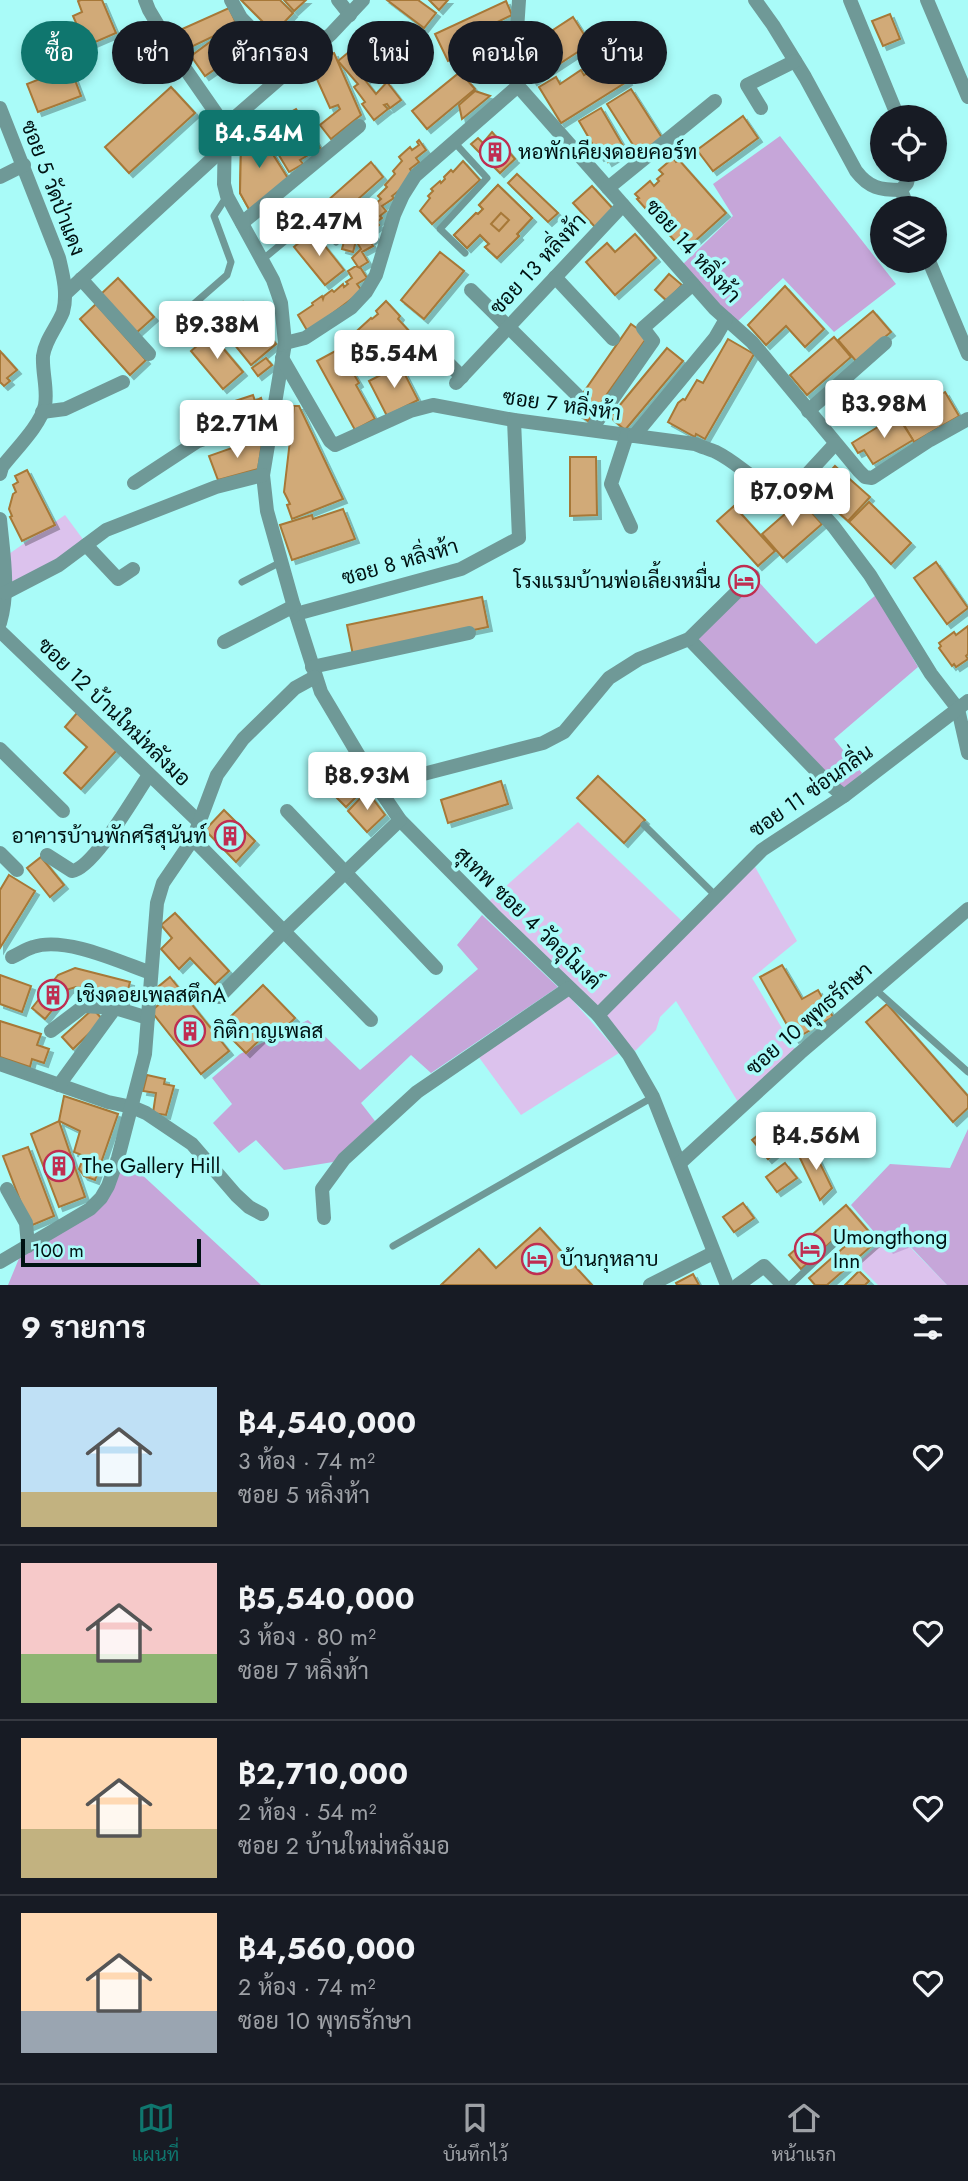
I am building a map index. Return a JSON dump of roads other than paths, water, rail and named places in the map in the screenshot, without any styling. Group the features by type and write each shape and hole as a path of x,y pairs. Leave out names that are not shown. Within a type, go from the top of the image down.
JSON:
{"street":[{"path":"145,0 177,57 225,126 272,84"},
{"path":"231,0 244,21"},
{"path":"338,0 351,15"},
{"path":"333,32 363,0"},
{"path":"283,351 351,308 366,292 376,275 394,215 415,176 518,86 514,75 519,0"},
{"path":"755,0 795,61 848,159 865,183 877,188 901,190"},
{"path":"850,0 893,105"},
{"path":"927,0 968,97"},
{"path":"761,108 747,85 795,61"},
{"name":"ซอย 14 หลิ่งห้า","path":"518,86 693,284 752,342 865,477 872,478 968,419"},
{"path":"608,188 715,101"},
{"name":"ซอย 5 วัดป่าแดง","path":"0,108 24,165 64,276 63,311 43,356 45,405 42,412"},
{"name":"สุเทพ ซอย 4 วัดอุโมงค์","path":"225,126 224,184 227,196 273,280 281,303 283,351 262,475 267,511 321,692 400,820 598,1015 629,1055 653,1097 727,1285"},
{"path":"242,223 359,127"},
{"path":"65,294 224,148"},
{"path":"0,177 24,165"},
{"path":"901,190 907,182"},
{"path":"901,190 903,196"},
{"name":"ซอย 13 หลิ่งห้า","path":"428,343 459,380 623,205"},
{"path":"934,273 968,354"},
{"path":"555,277 613,339"},
{"path":"81,279 149,354"},
{"path":"591,430 653,341 643,328 693,284"},
{"path":"471,290 577,395"},
{"path":"631,527 611,484 631,436 715,338 726,319"},
{"path":"808,411 885,343"},
{"name":"ซอย 7 หลิ่งห้า","path":"283,351 330,441 335,445 410,411 433,405 514,420 695,444 716,452 760,482 780,487 799,483"},
{"path":"0,473 42,412 65,409 123,382"},
{"path":"134,483 198,441 271,417"},
{"name":"ซอย 8 หลิ่งห้า","path":"295,610 461,569 519,538 514,420"},
{"path":"835,444 799,483 803,492 834,527 870,575 931,674 963,705 968,753"},
{"path":"5,593 60,565 106,530 216,487 262,475"},
{"path":"0,519 6,576 5,608 0,623"},
{"path":"86,545 118,579 133,569"},
{"path":"377,786 543,743 564,732 609,678 639,660 689,639 753,576"},
{"path":"224,642 295,610"},
{"name":"ซอย 12 บ้านใหม่หลังมอ","path":"0,631 199,822"},
{"path":"0,1262 90,1209 108,1186 145,1054 157,903 163,883 193,839 217,775 243,738 313,672 469,633"},
{"path":"689,639 829,784 844,796"},
{"name":"ซอย 11 ซ่อนกลิ่น","path":"598,1015 762,850 844,796 963,705"},
{"path":"0,749 63,811"},
{"path":"47,855 72,872 80,870 99,850 149,775"},
{"path":"287,811 436,968"},
{"path":"219,997 400,820"},
{"path":"193,839 371,1020"},
{"path":"0,853 17,870"},
{"name":"ซอย 10 พุทธรักษา","path":"680,1163 798,1055 968,909"},
{"path":"12,957 33,947 51,944 76,948 151,973"},
{"path":"324,1218 322,1189 344,1158 417,1092 569,988"},
{"path":"51,1031 84,1006 115,1008 148,1018"},
{"path":"59,1085 115,1008"},
{"path":"0,1064 108,1102 132,1107 161,1121 192,1144 249,1208 262,1214"},
{"path":"7,1189 26,1223 28,1246"},
{"path":"650,1285 713,1253"},
{"path":"738,1285 764,1266 783,1285"}],"lane":[{"path":"454,142 488,177 440,229 465,253"},
{"path":"179,317 226,275 231,262 214,216 227,196"},
{"path":"262,260 314,217 336,242 342,218"},
{"path":"242,582 282,562"},
{"path":"644,825 716,896"},
{"path":"875,989 968,1072"},
{"path":"393,1246 653,1097"},
{"path":"790,1285 835,1243"}],"place":[{"name":"หอพักเคียงดอยคอร์ท","path":"495,152"},
{"name":"โรงแรมบ้านพ่อเลี้ยงหมื่น","path":"744,581"},
{"name":"อาคารบ้านพักศรีสุนันท์","path":"230,836"},
{"name":"เชิงดอยเพลสตึกA","path":"53,995"},
{"name":"กิติกาญเพลส","path":"190,1031"},
{"name":"The Gallery Hill","path":"59,1166"},
{"name":"Umongthong Inn","path":"810,1249"},
{"name":"บ้านกุหลาบ","path":"537,1259"}]}
